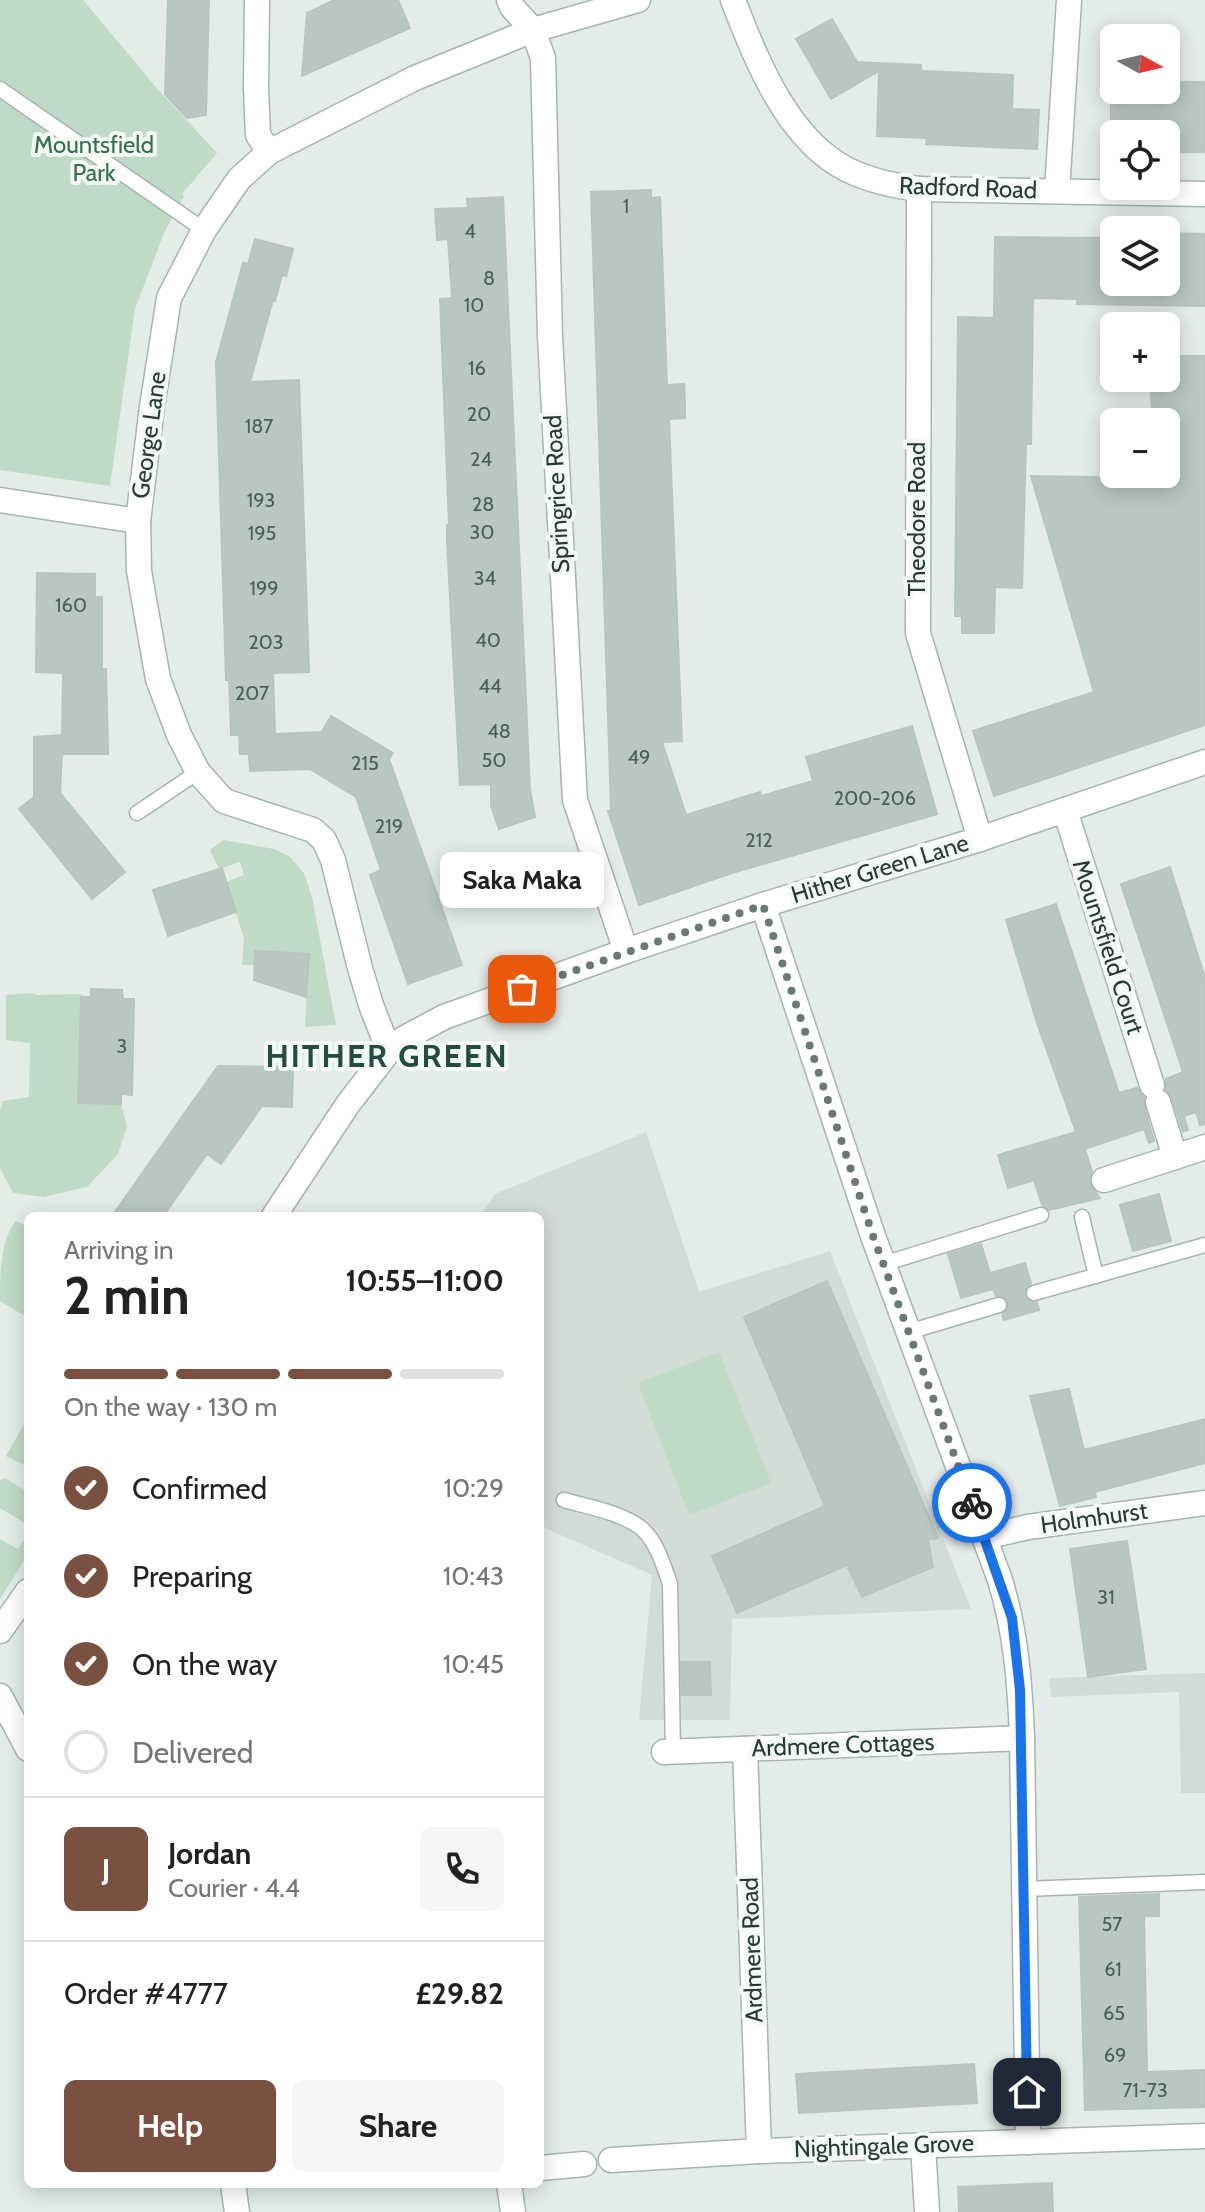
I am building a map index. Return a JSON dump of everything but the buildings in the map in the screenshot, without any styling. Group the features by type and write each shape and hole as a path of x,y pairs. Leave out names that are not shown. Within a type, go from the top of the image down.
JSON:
{"street":[{"path":"257,0 258,135 269,152"},
{"path":"509,0 533,30"},
{"name":"George Lane","path":"389,1051 371,1005 333,860 324,840 313,830 224,801 198,772 179,735 158,679 139,571 138,521 169,298 204,230 239,179 269,152 415,78 533,30 638,0"},
{"name":"Radford Road","path":"733,0 773,91 811,143 847,169 874,180 919,189 1205,194"},
{"path":"1057,191 1069,0"},
{"name":"Springrice Road","path":"533,30 543,58 550,352 575,800 626,951"},
{"name":"Theodore Road","path":"919,189 918,633 980,839"},
{"path":"0,500 138,521"},
{"name":"Hither Green Lane","path":"277,1212 348,1104 389,1051 403,1039 444,1017 763,905 980,839 1205,762"},
{"name":"Mountsfield Court","path":"1065,810 1175,1157"},
{"path":"763,905 883,1264 1012,1618 1022,1738 1028,2142"},
{"path":"1104,1180 1205,1147"},
{"name":"Holmhurst","path":"985,1537 1028,1527 1205,1503"},
{"path":"0,1631 24,1597"},
{"path":"0,1696 24,1741"},
{"name":"Ardmere Cottages","path":"668,1752 1022,1738"},
{"name":"Ardmere Road","path":"745,1749 759,2151"},
{"name":"Nightingale Grove","path":"611,2160 759,2151 1205,2136"},
{"path":"923,2145 927,2212"},
{"path":"544,2168 584,2164"},
{"path":"234,2188 237,2212"},
{"path":"510,2188 513,2212"}],"lane":[{"path":"0,89 204,230"},
{"path":"137,813 198,772"},
{"path":"883,1264 1041,1215"},
{"path":"1082,1217 1096,1276"},
{"path":"1034,1293 1205,1245"},
{"path":"908,1332 999,1305"},
{"path":"564,1500 620,1517 643,1529 660,1558 670,1584 668,1752"},
{"path":"1024,1889 1205,1882"}],"shaded area":[{"path":"646,1132 699,1292 830,1251 971,1609 732,1619 730,1720 639,1720 652,1575 544,1528 544,1212 483,1212 495,1194"},
{"path":"1205,1673 1205,1793 1181,1793 1179,1692 1051,1697 1049,1678"}],"green space":[{"name":"Mountsfield Park","path":"0,0 83,0 155,86 217,153 182,194 184,196 164,233 135,309 110,486 0,470"},
{"path":"224,840 274,849 290,857 304,873 312,897 336,1025 305,1027 309,954 256,951 255,965 242,965 244,938 226,882 244,875 240,862 219,869 210,850"},
{"path":"81,994 78,1102 121,1104 127,1126 118,1154 87,1187 44,1197 13,1193 0,1168 0,1111 3,1101 29,1097 30,1043 6,1040 6,995"},
{"path":"16,1221 24,1224 24,1316 0,1301 4,1248"},
{"path":"719,1352 771,1483 689,1515 638,1383"},
{"path":"24,1424 24,1465 6,1456"},
{"path":"5,1478 24,1490 24,1523 0,1508 0,1480"},
{"path":"0,1539 18,1549 24,1540 24,1560 0,1599"}],"way so far":[{"path":"522,989 763,905 873,1236 972,1503"}],"place":[{"name":"Saka Maka","path":"522,989"}],"district":[{"name":"HITHER GREEN","path":"387,1056"}],"route":[{"path":"972,1503 1012,1618 1020,1690 1027,2092"}]}
